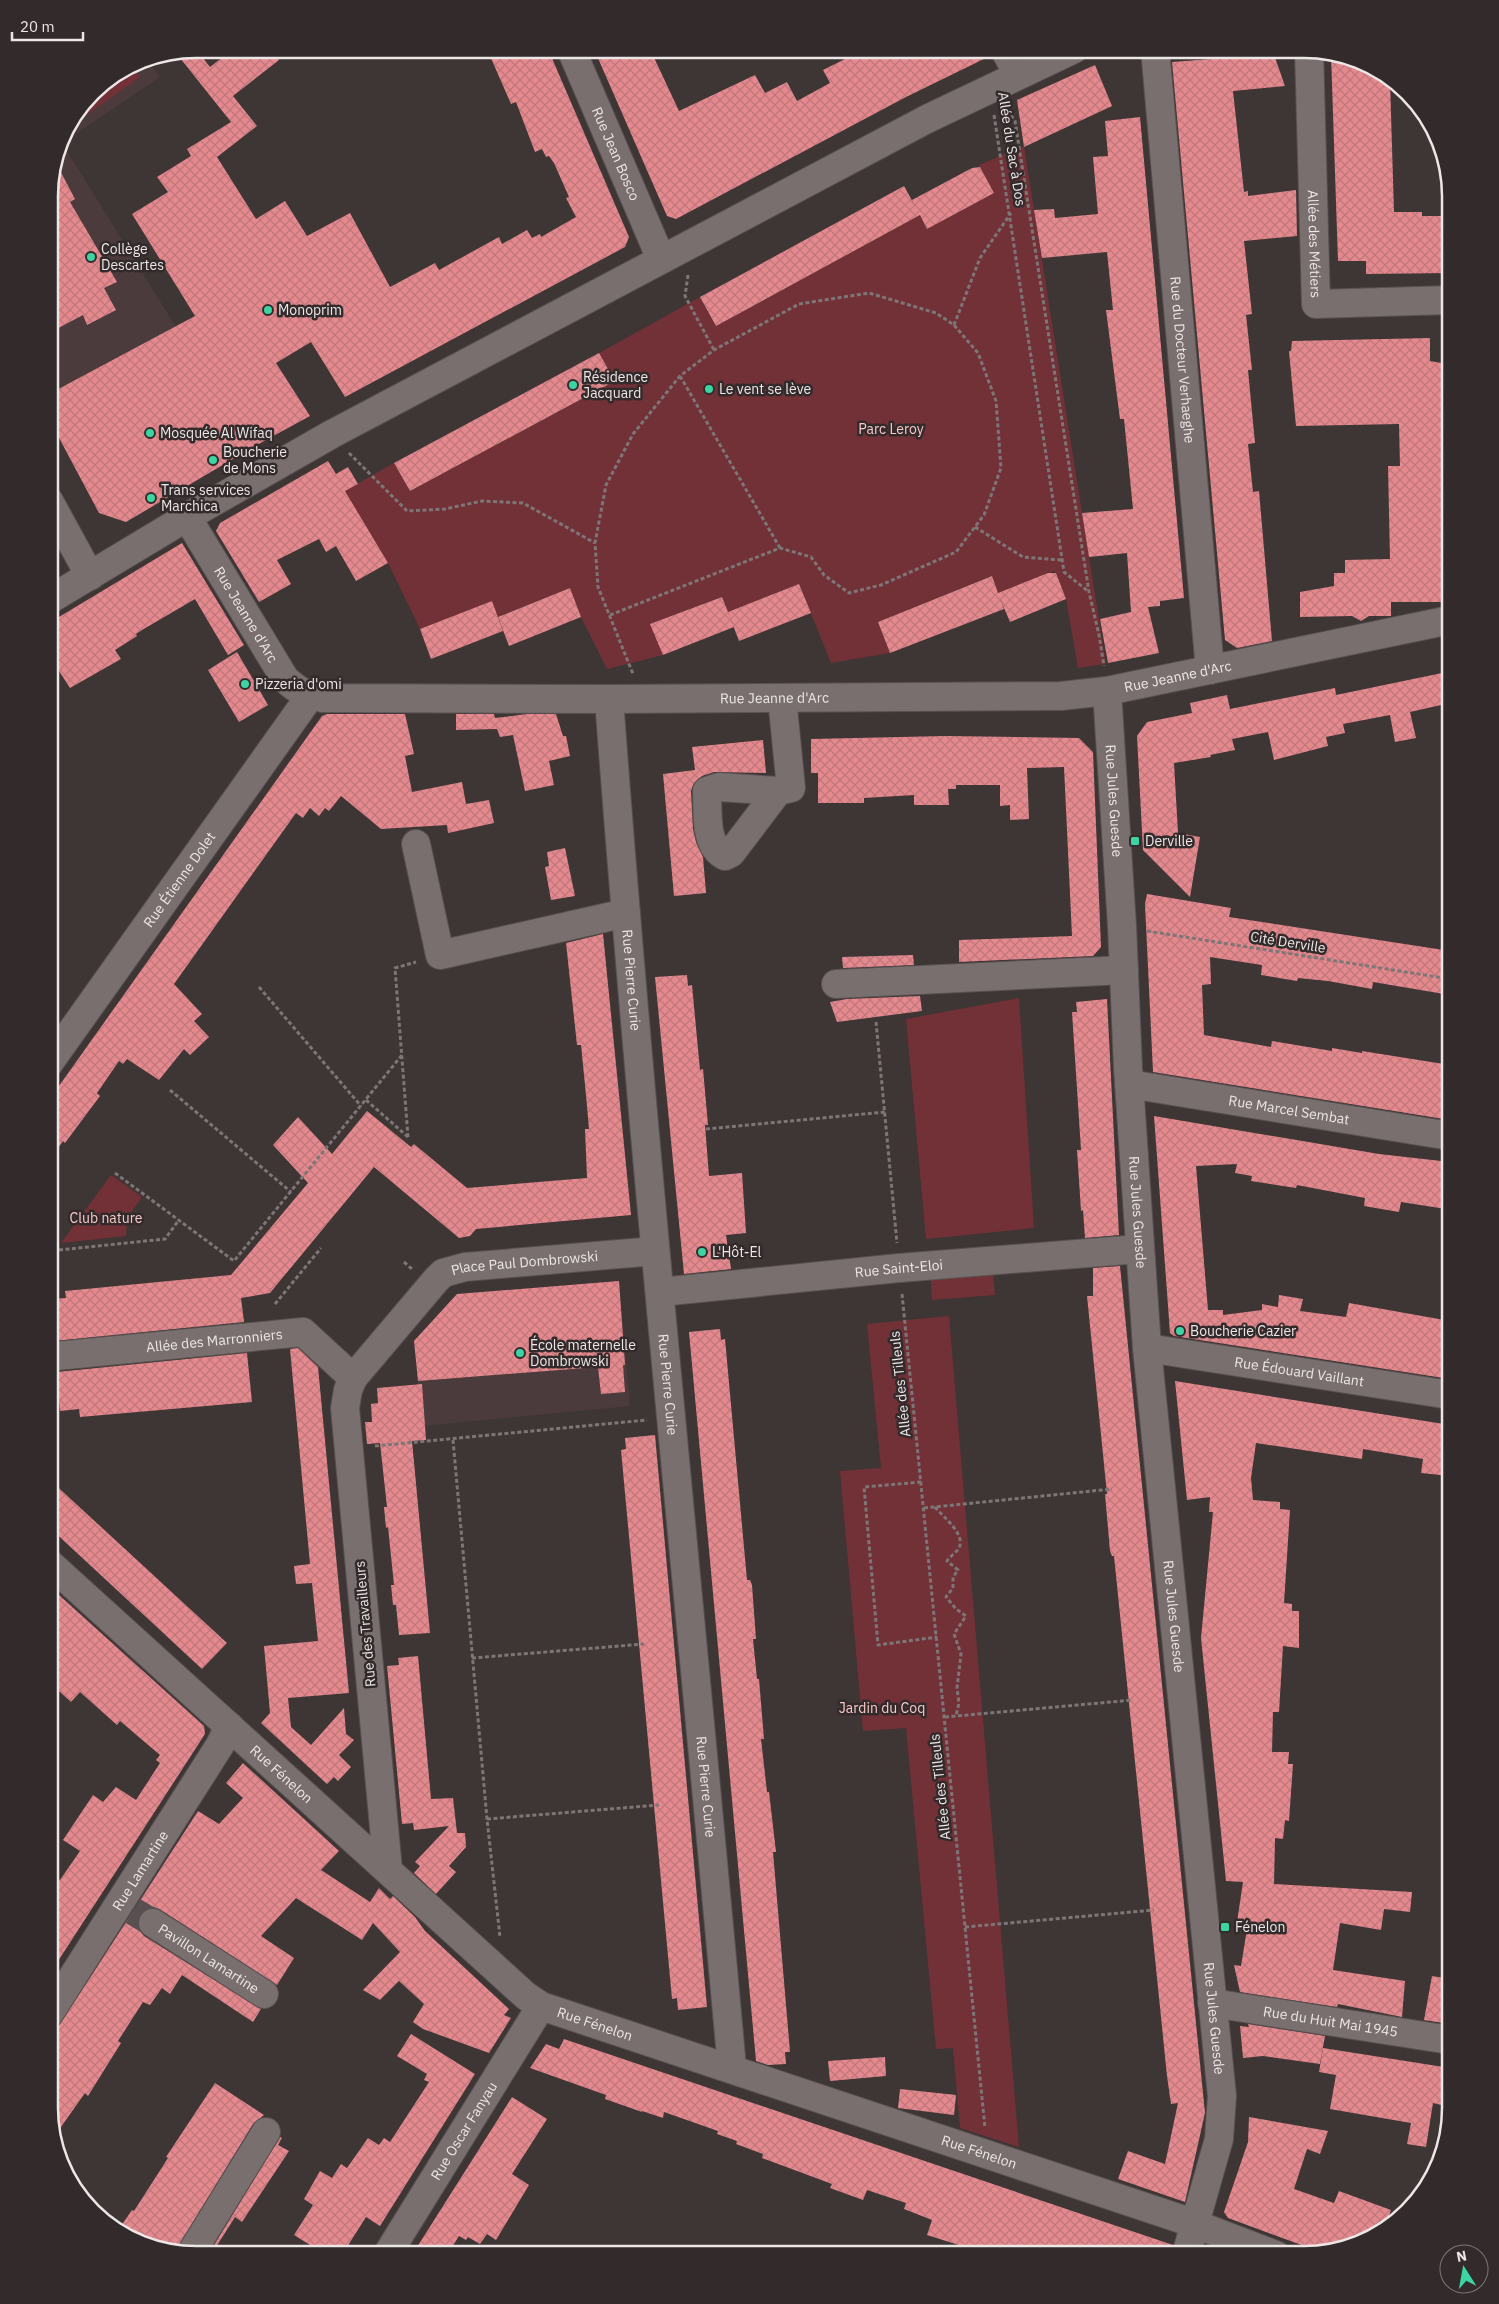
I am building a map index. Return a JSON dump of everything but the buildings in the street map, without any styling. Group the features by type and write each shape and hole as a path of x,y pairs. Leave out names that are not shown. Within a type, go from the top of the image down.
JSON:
{"street":[{"name":"Rue Jean Bosco","path":"575,58 661,259"},
{"path":"1009,58 1018,74"},
{"path":"58,595 187,517 332,434 661,259 990,88 1054,58"},
{"name":"Rue du Docteur Verhaeghe","path":"1156,58 1210,670"},
{"name":"Allée des Métiers","path":"1309,58 1316,304 1442,300"},
{"path":"58,517 90,576"},
{"name":"Rue Jeanne d'Arc","path":"187,517 277,668 294,688 310,696 323,698 640,699 1061,696 1107,691 1442,622"},
{"name":"Rue Jules Guesde","path":"1107,691 1122,926 1139,1249 1147,1348 1222,2096 1222,2118 1219,2139 1189,2246"},
{"name":"Rue Étienne Dolet","path":"58,1050 310,696"},
{"path":"778,791 791,788 782,698"},
{"name":"Rue Pierre Curie","path":"609,699 655,1251 705,1762 732,2068"},
{"path":"416,844 440,955 626,913"},
{"path":"836,984 1124,970"},
{"name":"Rue Marcel Sembat","path":"1129,1084 1442,1135"},
{"name":"Rue Saint-Eloi","path":"660,1292 898,1258 1139,1249"},
{"name":"Place Paul Dombrowski","path":"353,1378 442,1273 465,1267 655,1251"},
{"name":"Allée des Marronniers","path":"58,1356 303,1332 353,1378"},
{"name":"Rue Édouard Vaillant","path":"1147,1348 1442,1394"},
{"name":"Rue des Travailleurs","path":"353,1378 345,1399 388,1870"},
{"name":"Rue Fénelon","path":"58,1571 526,1996 541,2006 1196,2224 1253,2246"},
{"name":"Rue Lamartine","path":"58,2003 136,1912 229,1726"},
{"name":"Pavillon Lamartine","path":"136,1912 264,1994"},
{"name":"Rue du Huit Mai 1945","path":"1212,2003 1442,2039"},
{"name":"Rue Oscar Fanyau","path":"393,2246 541,2006"},
{"path":"196,2246 266,2132"}],"path":[{"name":"Allée du Sac à Dos","path":"990,88 1011,213 1064,572 1089,592"},
{"name":"Allée du Sac à Dos","path":"990,88 1015,121 1089,592 1100,634 1107,691"},
{"path":"954,325 980,258 1011,213"},
{"path":"692,243 686,296 714,350"},
{"path":"610,615 780,548 811,557 824,575 849,593 881,585 956,552 984,515 1002,468 996,401 978,354 954,325 936,313 869,293 799,304 714,350 680,376 633,434 606,485 595,543 598,587 630,663 640,699"},
{"path":"680,376 780,548"},
{"path":"332,434 407,511 445,509 482,501 523,503 595,543"},
{"path":"975,527 1023,557 1062,560"},
{"name":"Cité Derville","path":"1122,926 1442,978"},
{"path":"366,1100 408,1137 395,968 440,955"},
{"path":"259,987 361,1106"},
{"name":"Allée des Tilleuls","path":"876,1022 988,2154"},
{"path":"114,1173 234,1261 402,1055"},
{"path":"170,1090 291,1192"},
{"path":"706,1129 885,1112"},
{"path":"59,1250 165,1240 178,1221"},
{"path":"275,1304 321,1248"},
{"path":"349,1448 452,1440 671,1417"},
{"path":"452,1440 487,1819 500,1938"},
{"path":"921,1482 864,1487 878,1645 937,1637"},
{"path":"924,1508 1112,1489"},
{"path":"935,1507 958,1533 960,1539 959,1548 947,1561 958,1570 954,1577 953,1588 946,1597 956,1609 966,1616 954,1634 961,1654 957,1688 960,1703 956,1716"},
{"path":"472,1658 644,1644"},
{"path":"945,1717 1133,1700"},
{"path":"487,1819 659,1805"},
{"path":"965,1927 1154,1910"}],"shaded area":[{"name":"Collège Descartes","path":"150,65 160,77 71,137 81,119 92,105 119,81"},
{"name":"Collège Descartes","path":"66,149 176,327 58,389 58,187 62,160"},
{"name":"École maternelle Dombrowski","path":"619,1281 630,1406 422,1426 414,1341 457,1294"}],"green space":[{"path":"136,72 140,77 81,119 105,92 119,81"},
{"name":"Parc Leroy","path":"1024,146 1106,664 1078,668 1066,599 1055,571 998,593 991,576 878,622 890,653 831,663 799,584 728,612 721,597 651,624 663,655 607,669 581,617 570,588 497,617 491,602 420,629 388,563 345,491 394,463 410,491 615,381 599,353 700,297 716,326 920,215 927,229 993,193 979,165"},
{"path":"1019,998 1034,1228 926,1239 906,1019"},
{"name":"Club nature","path":"111,1175 142,1197 127,1218 126,1236 61,1243"},
{"path":"992,1265 995,1295 932,1300 930,1270"},
{"name":"Jardin du Coq","path":"949,1316 1019,2147 960,2128 953,2048 936,2049 906,1728 863,1731 840,1471 881,1468 867,1324"}],"tunnel":[{"path":"133,1911 153,1923"}],"place":[{"name":"Collège Descartes","path":"91,257"},
{"name":"Monoprim","path":"268,310"},
{"name":"Résidence Jacquard","path":"573,385"},
{"name":"Le vent se lève","path":"709,389"},
{"name":"Mosquée Al Wifaq","path":"150,433"},
{"name":"Boucherie de Mons","path":"213,460"},
{"name":"Trans services Marchica","path":"151,498"},
{"name":"Pizzeria d'omi","path":"245,684"},
{"name":"Derville","path":"1135,841"},
{"name":"L'Hôt-El","path":"702,1252"},
{"name":"Boucherie Cazier","path":"1180,1331"},
{"name":"École maternelle Dombrowski","path":"520,1353"},
{"name":"Fénelon","path":"1225,1927"}]}
